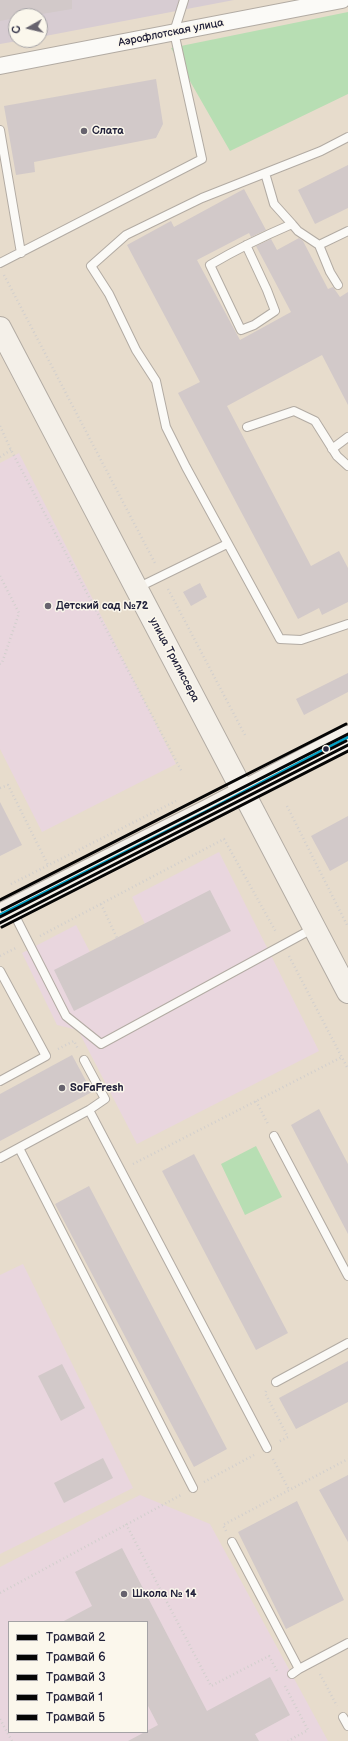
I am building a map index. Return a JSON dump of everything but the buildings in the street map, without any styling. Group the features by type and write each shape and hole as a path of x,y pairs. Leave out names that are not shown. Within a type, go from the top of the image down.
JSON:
{"street":[{"name":"Аэрофлотская улица","path":"0,66 342,0"},
{"name":"улица Трилиссера","path":"0,328 348,992"},
{"path":"6,912 348,737"}],"lane":[{"path":"0,263 202,159 174,32 184,0"},
{"path":"0,130 21,253"},
{"path":"348,137 321,151 202,198 126,235 91,266 109,294 136,350 156,381 166,426 186,467 280,639 301,640 348,624"},
{"path":"265,173 274,204 298,231 319,245 330,272 338,285"},
{"path":"246,245 275,310 254,324 241,330 210,265 246,245 292,224"},
{"path":"319,245 348,231"},
{"path":"247,427 294,412 315,421 336,456 348,466"},
{"path":"332,449 348,437"},
{"path":"136,588 227,544"},
{"path":"6,912 28,942 66,1016 101,1044 314,928"},
{"path":"0,971 46,1056 0,1081"},
{"path":"0,1158 88,1110 105,1099 84,1060"},
{"path":"88,1110 267,1448"},
{"path":"274,1136 348,1276"},
{"path":"18,1148 193,1488"},
{"path":"276,1382 348,1343"},
{"path":"232,1542 295,1671 348,1643"},
{"path":"343,1717 348,1726"}],"path":[{"path":"4,275 246,737"},
{"path":"0,426 11,450 182,772"},
{"path":"0,457 11,450"},
{"path":"0,576 19,613 2,663 0,664"},
{"path":"0,788 8,785 48,865"},
{"path":"7,886 180,798"},
{"path":"287,806 348,927"},
{"path":"0,956 224,839"},
{"path":"100,904 118,938"},
{"path":"46,1056 74,1041 84,1060"},
{"path":"120,1170 342,1057"},
{"path":"256,1101 274,1136"},
{"path":"0,1593 288,1437 265,1393 276,1382"},
{"path":"267,1448 289,1490"},
{"path":"232,1542 223,1525 348,1459"},
{"path":"126,1524 211,1686 269,1656 278,1674"},
{"path":"313,1661 343,1717"},
{"path":"282,1680 308,1730 288,1741"},
{"path":"0,1719 12,1741"}],"shaded area":[{"path":"0,0 234,0 48,35 48,8 8,8 8,43 0,44"},
{"name":"Детский сад №72","path":"19,453 176,764 42,832 0,749 0,463"},
{"path":"219,852 319,1051 137,1144 78,1030 57,1025 22,953 76,925 90,952 145,924 132,897"},
{"path":"23,1264 133,1488 0,1554 0,1275"},
{"name":"Школа № 14","path":"140,1495 210,1524 328,1741 0,1741 0,1567"}],"green space":[{"path":"348,12 348,94 230,151 171,48"},
{"path":"256,1146 282,1197 245,1215 221,1164"}],"tram line":[{"name":"5","path":"0,900 346,724"},
{"name":"1","path":"2,910 348,734"},
{"name":"3","path":"0,917 346,741"},
{"name":"2","path":"0,923 348,745"},
{"name":"6","path":"2,927 348,751"}],"transit line":[{"path":"0,915 207,811 348,737"}],"place":[{"name":"Слата","path":"84,131"},
{"name":"Детский сад №72","path":"48,606"},
{"name":"SoFaFresh","path":"62,1088"},
{"name":"Школа № 14","path":"124,1594"}]}
